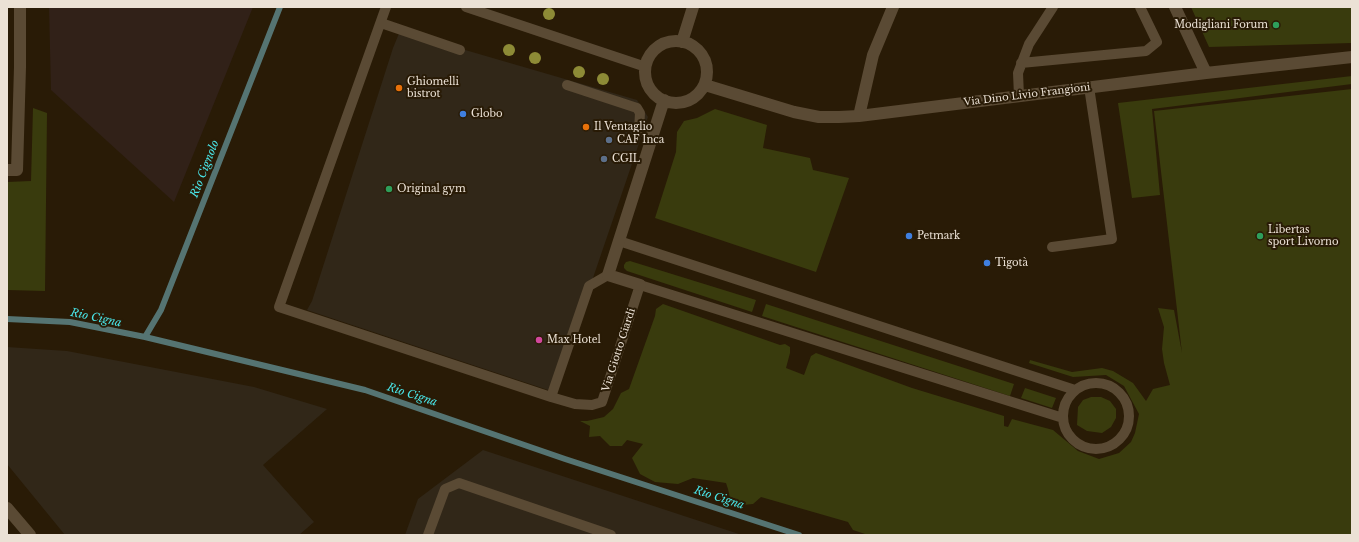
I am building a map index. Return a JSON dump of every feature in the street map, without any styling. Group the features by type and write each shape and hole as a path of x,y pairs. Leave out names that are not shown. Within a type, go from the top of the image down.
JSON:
{"street":[{"path":"7,170 17,170 13,112 20,7"},
{"path":"682,42 694,7"},
{"path":"859,116 873,55 893,7"},
{"path":"1175,7 1206,73"},
{"path":"674,41 682,42 699,50 707,67 707,76 705,85 692,99 673,103 657,96 648,83 646,67 653,52 659,47 674,41"},
{"name":"Via Dino Livio Frangioni","path":"705,85 773,106 819,117 859,116 1206,73 1352,57"},
{"path":"640,285 608,275 664,100"},
{"path":"7,508 30,535"}],"lane":[{"path":"386,7 279,308 551,397 589,286 608,275"},
{"path":"466,7 646,67"},
{"path":"1019,96 1018,73 1021,63 1029,44 1053,7"},
{"path":"1021,63 1146,51 1157,42 1140,7"},
{"path":"381,23 460,50"},
{"path":"568,85 637,108 640,113 639,130 653,135"},
{"path":"1052,247 1112,239 1089,88"},
{"path":"619,241 1075,390"},
{"path":"640,285 1063,418"},
{"name":"Via Giotto Ciardi","path":"551,397 575,404 592,405 602,402 640,285"},
{"path":"1092,383 1111,386 1118,392 1128,407 1129,416 1126,430 1118,441 1102,449 1083,447 1072,439 1065,427 1063,418 1066,403 1075,390 1092,383"},
{"path":"428,535 445,489 459,483 611,535"}],"shaded area":[{"path":"49,7 253,7 174,202 51,90"},
{"name":"Modigliani Forum","path":"1191,7 1352,7 1352,43 1209,47"},
{"path":"400,31 637,100 648,117 554,392 307,310 312,301 393,48"},
{"path":"1352,76 1352,84 1152,109 1160,195 1132,198 1118,103"},
{"path":"1352,89 1352,535 868,535 853,530 848,522 761,497 753,504 743,505 730,498 726,483 693,478 678,484 655,482 640,474 632,458 643,444 627,440 622,446 610,446 600,436 589,437 590,426 580,421 604,417 613,409 621,393 629,389 655,316 656,309 663,304 780,345 785,344 790,347 786,368 804,375 811,356 816,353 912,388 1004,416 1004,426 1008,427 1012,419 1053,430 1078,451 1099,459 1119,453 1131,442 1135,433 1139,414 1124,386 1106,375 1073,377 1029,363 1030,360 1072,372 1102,368 1113,371 1133,383 1146,401 1153,389 1170,385 1162,349 1164,327 1158,308 1174,310 1182,353 1154,111"},
{"path":"33,108 47,113 45,291 7,290 7,182 31,181"},
{"path":"715,109 767,125 763,148 810,158 813,170 849,178 816,272 655,218 676,152 677,132 684,121 697,118"},
{"path":"630,261 756,300 752,312 627,271 624,268 624,265 626,262"},
{"path":"766,304 1014,384 1010,396 762,316"},
{"path":"7,347 67,351 254,387 327,409 263,465 314,522 299,535 65,535 7,464"},
{"path":"1025,388 1056,398 1052,408 1021,398"},
{"path":"1091,397 1101,397 1110,401 1116,409 1116,418 1111,427 1102,433 1087,431 1077,425 1078,407 1083,400"},
{"path":"483,450 742,535 405,535 418,499"}],"waterway":[{"name":"Rio Cignolo","path":"145,337 161,310 280,7"},
{"name":"Rio Cigna","path":"7,319 70,322 145,337 365,390 565,459 799,535"}],"place":[{"name":"Modigliani Forum","path":"1276,25"},
{"name":"Ghiomelli bistrot","path":"399,88"},
{"name":"Globo","path":"463,114"},
{"name":"Il Ventaglio","path":"586,127"},
{"name":"CAF Inca","path":"609,140"},
{"name":"CGIL","path":"604,159"},
{"name":"Original gym","path":"389,189"},
{"name":"Petmark","path":"909,236"},
{"name":"Libertas sport Livorno","path":"1260,236"},
{"name":"Tigotà","path":"987,263"},
{"name":"Max Hotel","path":"539,340"}]}
